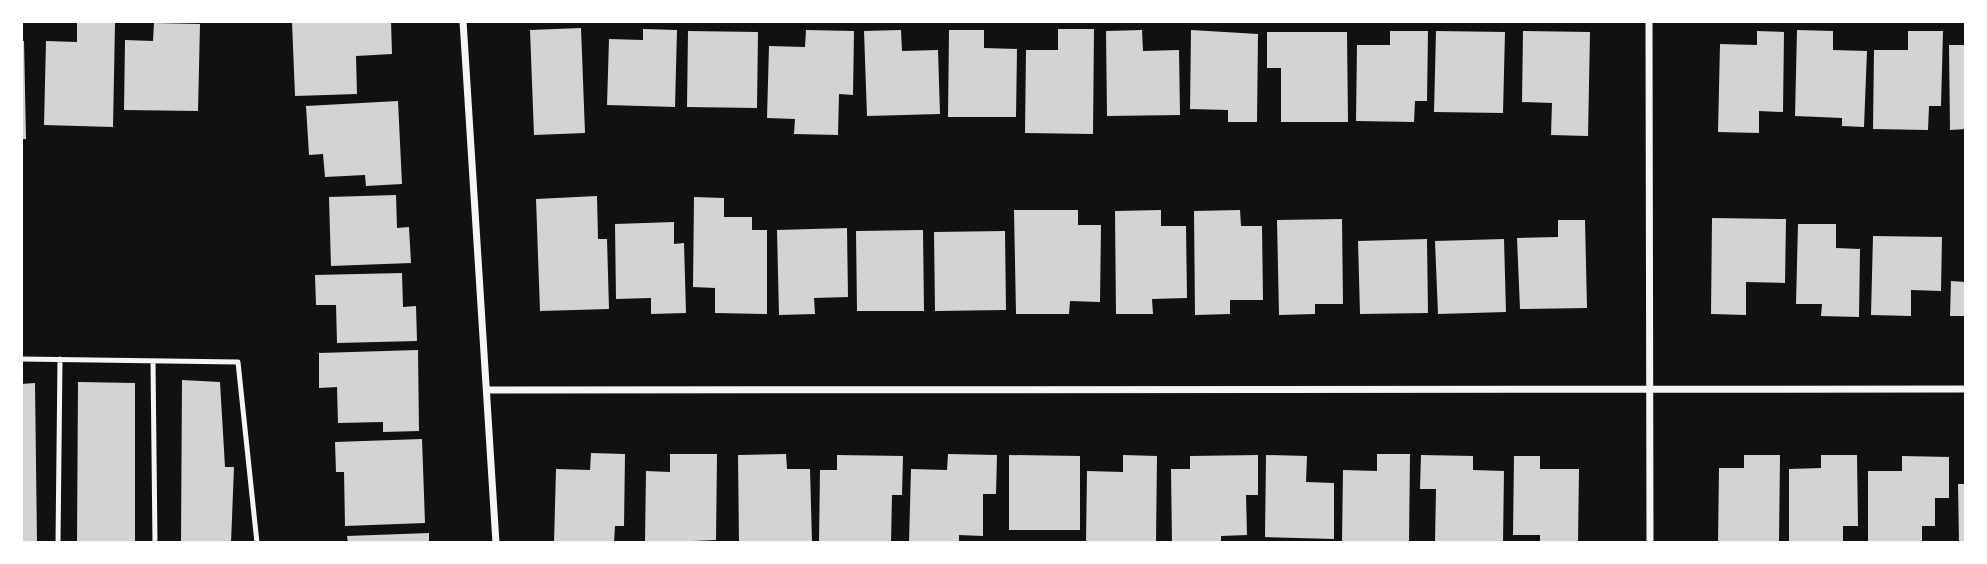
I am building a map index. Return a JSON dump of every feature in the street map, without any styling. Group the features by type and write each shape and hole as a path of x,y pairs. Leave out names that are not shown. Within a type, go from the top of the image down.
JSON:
{"street":[{"path":"464,21 496,543"},
{"path":"1649,21 1650,543"},
{"path":"487,390 1650,387 1966,389"}],"lane":[{"path":"21,359 238,362 257,543"},
{"path":"58,543 60,359"},
{"path":"153,361 155,543"}],"building":[{"path":"391,21 392,54 356,56 357,94 295,96 292,22"},
{"path":"77,22 115,23 113,127 44,125 46,41 77,42"},
{"path":"154,23 200,24 198,111 124,110 125,40 153,41"},
{"path":"581,28 585,133 534,135 530,30"},
{"path":"643,29 677,30 675,107 607,105 609,39 643,40"},
{"path":"1058,29 1094,29 1093,134 1025,133 1026,50 1058,50"},
{"path":"806,30 854,31 853,95 839,94 838,135 794,134 795,119 767,118 769,46 805,47"},
{"path":"901,30 902,51 938,50 940,114 867,116 864,31"},
{"path":"949,30 984,30 984,48 1017,49 1016,117 948,117"},
{"path":"1142,30 1143,51 1179,50 1180,115 1107,116 1106,31"},
{"path":"1191,30 1258,34 1257,122 1228,122 1228,110 1190,109"},
{"path":"1797,30 1833,31 1833,50 1867,51 1864,127 1842,126 1842,118 1795,116"},
{"path":"688,31 758,32 757,108 687,107"},
{"path":"1390,31 1428,31 1427,101 1415,101 1414,122 1356,121 1357,45 1390,45"},
{"path":"1436,31 1505,32 1503,113 1434,112"},
{"path":"1523,31 1590,32 1588,136 1551,135 1552,103 1522,102"},
{"path":"1757,31 1784,32 1783,112 1759,111 1759,133 1718,132 1720,44 1757,45"},
{"path":"1908,31 1943,31 1941,106 1929,106 1928,130 1873,129 1874,50 1908,50"},
{"path":"1267,32 1347,32 1348,122 1281,122 1281,68 1267,68"},
{"path":"21,41 24,41 26,139 21,139"},
{"path":"1949,45 1966,45 1966,129 1950,130"},
{"path":"398,101 402,184 366,186 365,175 325,177 323,154 309,155 306,106"},
{"path":"396,195 397,228 409,227 411,263 331,266 329,197"},
{"path":"597,196 598,239 607,239 609,309 540,311 536,199"},
{"path":"694,197 724,198 724,217 752,217 752,230 767,230 767,314 715,313 715,288 693,287"},
{"path":"1014,210 1078,210 1078,225 1101,225 1100,302 1070,301 1069,314 1016,314"},
{"path":"1161,210 1161,226 1186,226 1187,298 1152,299 1153,314 1116,314 1115,211"},
{"path":"1240,210 1241,226 1262,226 1263,300 1230,300 1230,314 1195,315 1194,211"},
{"path":"1712,218 1786,219 1785,283 1746,282 1746,315 1711,314"},
{"path":"1342,219 1343,304 1315,304 1315,314 1279,315 1277,220"},
{"path":"1558,220 1585,220 1587,308 1520,309 1517,238 1558,237"},
{"path":"674,222 674,244 684,243 686,313 651,314 651,298 616,299 615,224"},
{"path":"1798,224 1836,224 1836,248 1860,249 1859,317 1821,316 1822,304 1796,304"},
{"path":"847,228 848,297 814,298 815,314 779,315 777,230"},
{"path":"923,230 924,311 857,311 856,231"},
{"path":"1005,231 1006,310 935,311 934,232"},
{"path":"1873,236 1942,237 1941,291 1911,290 1911,316 1871,315"},
{"path":"1427,239 1428,313 1360,314 1358,241"},
{"path":"1504,239 1506,312 1438,314 1435,241"},
{"path":"402,273 403,307 416,306 417,341 337,343 336,305 316,305 315,275"},
{"path":"1951,281 1966,282 1966,316 1950,316"},
{"path":"418,350 419,431 383,432 383,422 338,423 337,387 319,388 319,353"},
{"path":"182,380 220,382 225,467 234,467 231,543 181,543"},
{"path":"78,382 135,383 135,543 77,543"},
{"path":"35,383 37,543 21,543 21,384"},
{"path":"422,439 425,523 345,526 344,472 336,472 335,442"},
{"path":"591,453 625,454 624,526 615,526 614,543 554,543 556,469 590,470"},
{"path":"670,454 717,454 716,540 645,543 646,471 670,472"},
{"path":"786,454 787,469 810,469 812,542 739,543 738,455"},
{"path":"948,454 997,455 996,494 983,494 983,536 959,535 959,543 909,543 911,469 947,470"},
{"path":"1377,454 1410,454 1409,543 1342,543 1343,470 1377,471"},
{"path":"837,455 903,456 902,495 892,495 891,543 819,543 820,470 837,470"},
{"path":"1009,455 1080,456 1080,530 1009,530"},
{"path":"1123,455 1157,456 1156,543 1086,543 1087,471 1123,472"},
{"path":"1258,455 1258,495 1246,495 1247,535 1221,536 1221,543 1172,543 1171,469 1190,469 1190,456"},
{"path":"1266,455 1307,456 1306,482 1334,483 1334,539 1265,537"},
{"path":"1421,455 1473,456 1473,470 1504,471 1503,543 1435,543 1436,489 1420,489"},
{"path":"1744,455 1780,455 1779,543 1718,543 1719,468 1744,468"},
{"path":"1821,455 1857,455 1858,526 1843,526 1843,543 1789,543 1789,469 1821,468"},
{"path":"1514,456 1540,456 1540,469 1579,469 1578,543 1540,543 1540,535 1513,535"},
{"path":"1902,456 1949,457 1949,498 1935,498 1935,526 1922,526 1922,543 1868,543 1868,471 1902,471"},
{"path":"1958,484 1966,484 1966,543 1959,543"},
{"path":"429,533 429,543 348,543 347,536"}]}
